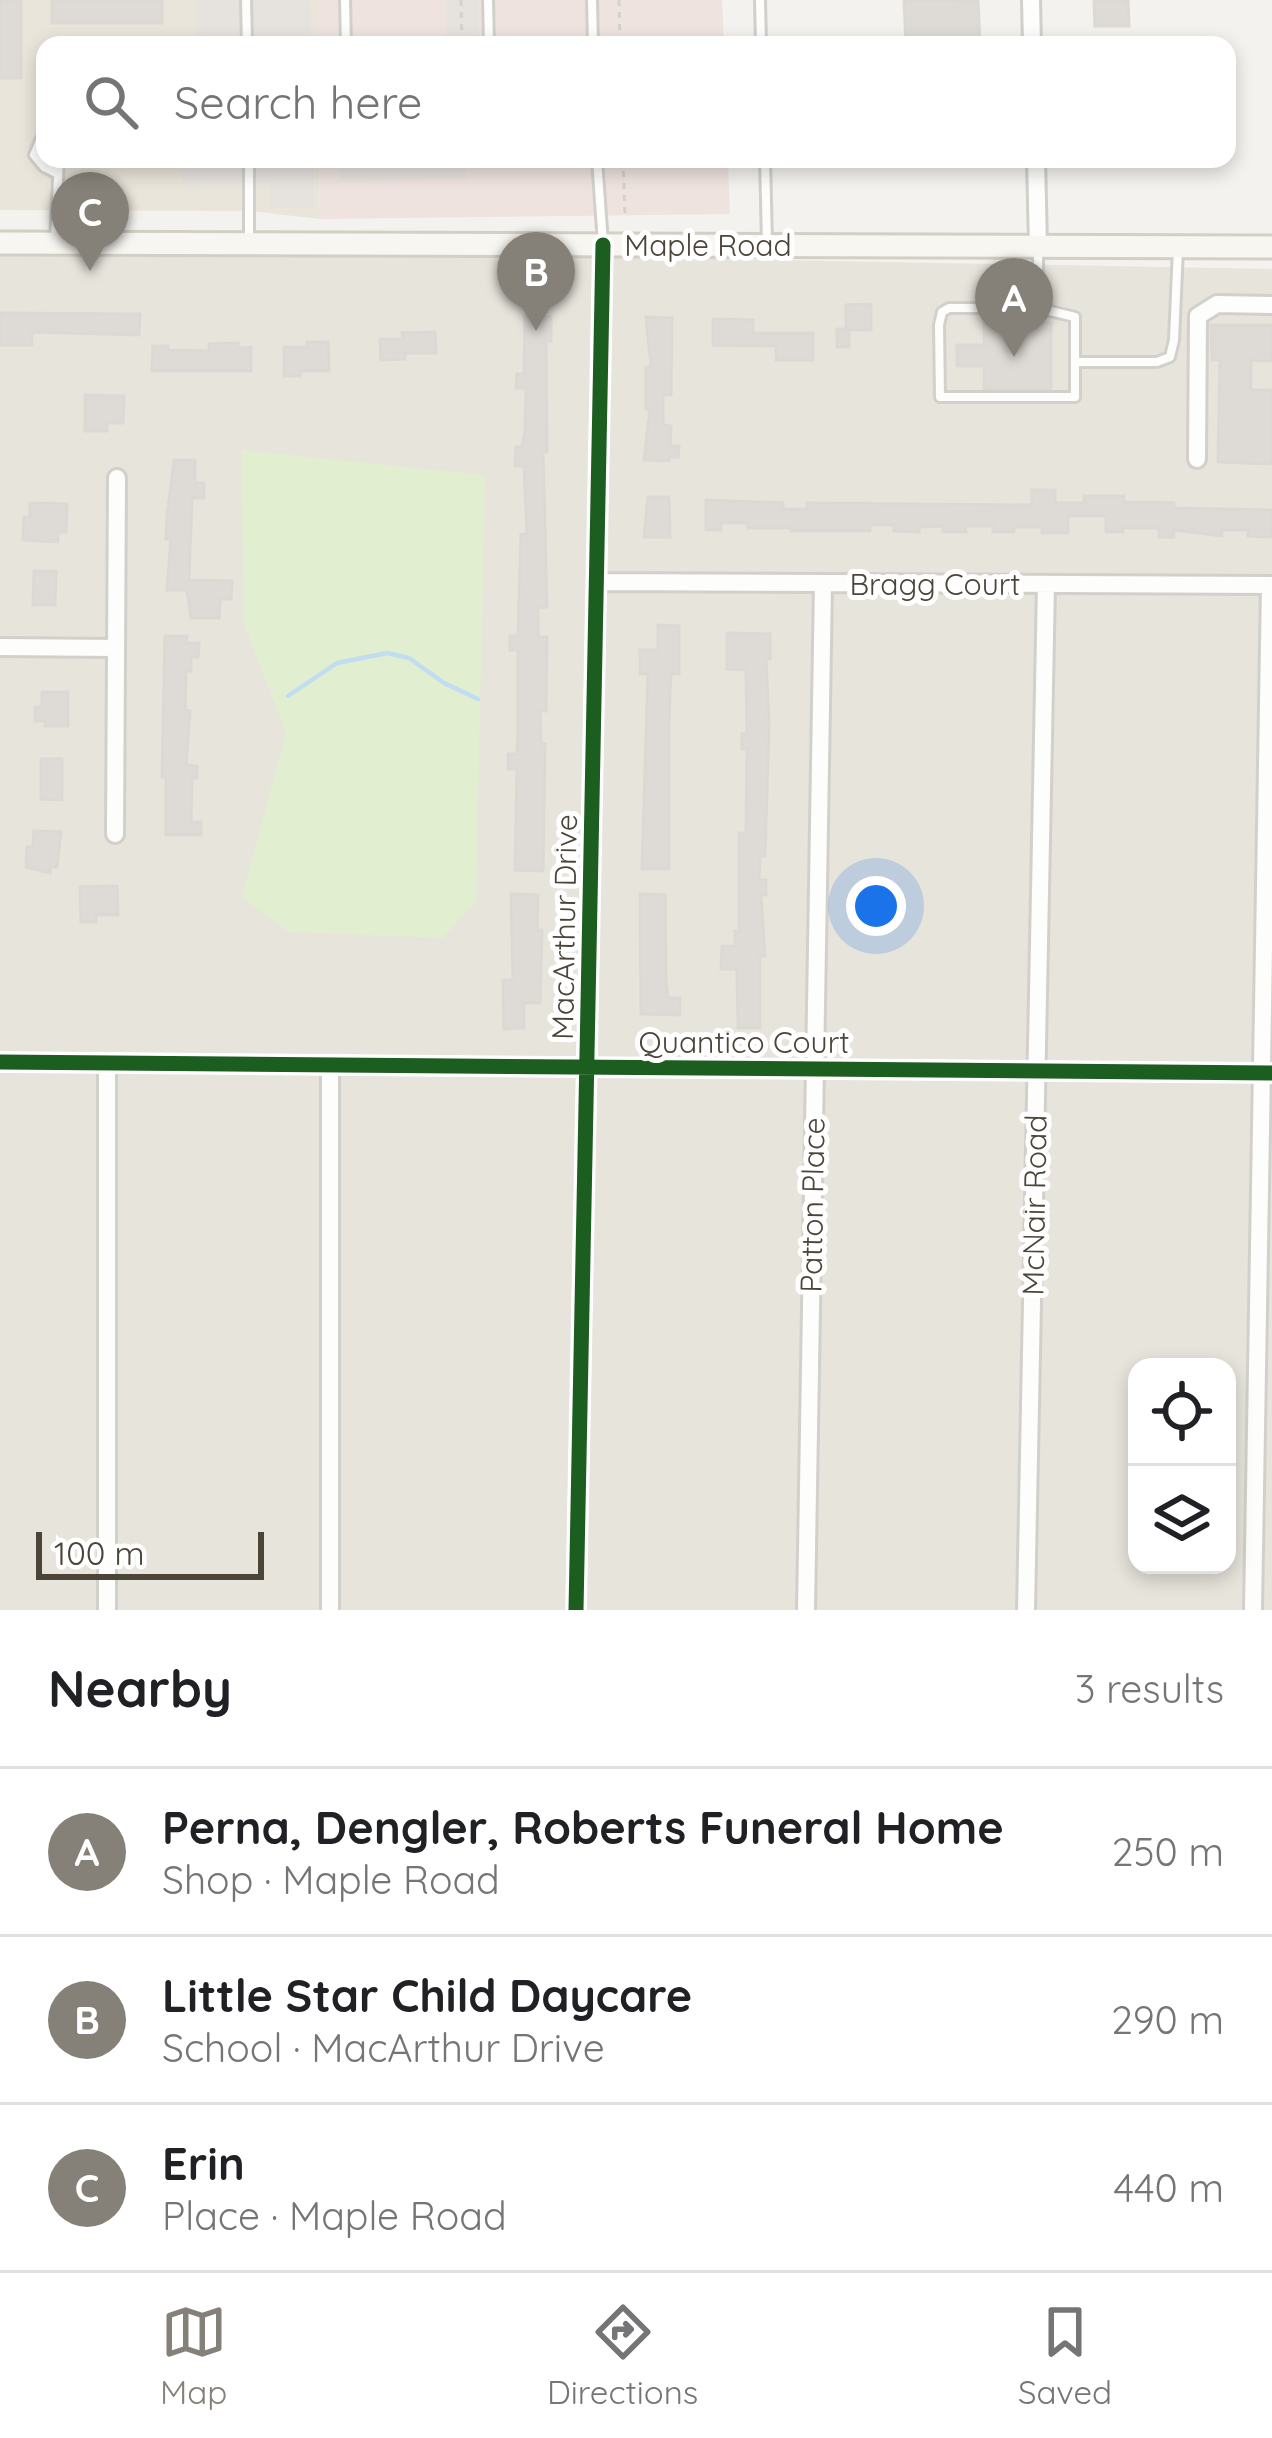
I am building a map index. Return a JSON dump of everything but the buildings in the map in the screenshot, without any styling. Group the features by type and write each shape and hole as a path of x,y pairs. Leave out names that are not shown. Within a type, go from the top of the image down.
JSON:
{"main road":[{"name":"Maple Road","path":"0,243 1272,247"}],"street":[{"path":"1031,0 1033,36"},
{"path":"1036,168 1038,246"},
{"name":"MacArthur Drive","path":"576,1610 603,245"},
{"path":"1197,459 1198,316 1217,304 1272,304"},
{"path":"115,833 117,478"},
{"name":"Bragg Court","path":"597,582 1271,585"},
{"name":"Patton Place","path":"806,1610 823,584"},
{"name":"McNair Road","path":"1026,1610 1046,584"},
{"path":"1253,1610 1267,1073 1271,585"},
{"path":"0,646 115,648"},
{"name":"Quantico Court","path":"0,1062 1267,1073"},
{"path":"107,1063 107,1610"},
{"path":"330,1610 331,1065"}],"lane":[{"path":"246,0 247,36"},
{"path":"345,0 346,36"},
{"path":"488,0 489,36"},
{"path":"592,0 593,36"},
{"path":"760,0 761,36"},
{"path":"46,168 58,174"},
{"path":"55,243 58,168"},
{"path":"249,168 250,244"},
{"path":"598,168 603,245"},
{"path":"765,168 767,244"},
{"path":"1038,246 1038,308"},
{"path":"1076,362 1157,362 1170,357 1178,246"},
{"path":"950,308 1038,308 1075,317 1076,362 1075,397 1067,400 940,397 942,312 950,308"}],"path":[{"path":"460,0 462,36"},
{"path":"619,0 620,36"},
{"path":"623,168 625,216"}],"shaded area":[{"path":"0,0 317,0 317,36 36,36 36,168 319,168 320,219 249,211 0,210"},
{"path":"195,0 310,0 311,36 196,36"},
{"path":"317,0 722,0 724,36 317,36"},
{"path":"446,0 479,0 479,36 447,36"},
{"path":"182,168 313,168 314,207 270,208 269,183 183,185"},
{"path":"319,168 728,168 730,214 320,219"},
{"path":"339,168 464,168 466,179 341,182"},
{"path":"0,246 1272,269 1272,1610 0,1610"}],"green space":[{"path":"241,450 485,475 476,901 443,938 289,932 242,897 286,733 244,624"}],"waterway":[{"path":"288,696 337,663 387,653 409,658 444,683 478,699"}],"cycle path":[{"path":"576,1610 603,245"},
{"path":"0,1062 1272,1073"}],"place":[{"name":"Erin","path":"90,271"},
{"name":"Little Star Child Daycare","path":"536,331"},
{"name":"Perna, Dengler, Roberts Funeral Home","path":"1014,357"}]}
